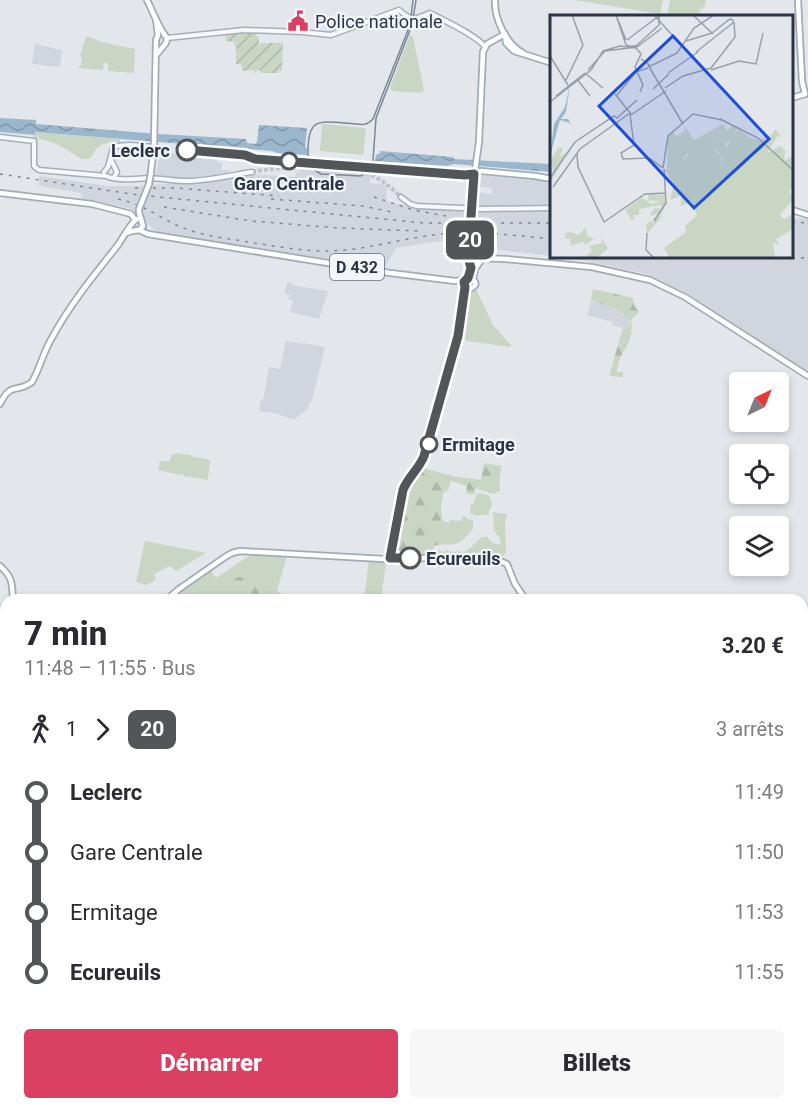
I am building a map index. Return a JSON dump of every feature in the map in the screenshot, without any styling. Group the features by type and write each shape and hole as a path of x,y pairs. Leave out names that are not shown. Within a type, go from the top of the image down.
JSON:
{"main road":[{"path":"147,0 166,43 156,54"},
{"path":"495,0 495,11 512,46 523,53 550,62"},
{"path":"798,0 802,81 806,94"},
{"path":"390,558 403,490 406,482 421,464 429,444 458,336 470,265 472,191 480,129 482,58 485,47 505,34"},
{"path":"0,404 4,394 9,390 26,386 32,382 55,331 89,281 126,233 137,224 138,211 149,184 151,172 155,124 156,38 163,36"},
{"path":"157,43 163,45"},
{"path":"474,174 481,171 550,179"},
{"path":"0,193 92,204 127,212 138,211"},
{"path":"793,210 808,215"},
{"name":"D 432","path":"127,212 137,224 153,234 390,273 467,283"},
{"path":"470,241 479,261"},
{"path":"469,258 474,255 479,261"},
{"path":"470,265 473,267 479,261 511,259 592,267 650,280 685,297 808,376"},
{"path":"467,283 479,261"},
{"path":"173,594 225,557 240,551 500,561 505,562 522,594"},
{"path":"0,566 12,581 13,594"}],"street":[{"path":"163,36 252,30 331,35 399,10 413,19 422,18 430,13 474,38 485,47"},
{"path":"0,137 34,141 34,166 39,170 96,176 105,174 110,167 113,148 120,145 154,146"},
{"path":"110,167 116,170 115,176"},
{"path":"105,174 110,178 115,176 130,180 152,178 192,181 252,172"},
{"path":"401,197 417,206 475,209 550,208"}],"shaded area":[{"path":"35,44 62,50 60,67 32,64"},
{"path":"165,152 217,159 217,162 222,163 222,170 232,170 227,173 190,179 156,176 159,155"},
{"path":"303,164 371,169 370,183 383,184 387,187 386,201 416,208 475,210 476,192 492,194 492,188 480,187 481,176 550,181 550,256 465,246 465,241 435,242 396,248 385,268 155,231 143,215 131,209 81,198 81,193 39,186 39,176 108,186 140,186 252,174 295,177"},
{"path":"793,218 808,219 808,371 724,319 687,293 647,274 567,258 793,258"},
{"path":"288,282 297,286 328,291 319,319 290,312 293,301 288,299 290,295 284,293"},
{"path":"591,300 604,304 627,317 630,327 627,329 612,325 613,322 587,315"},
{"path":"286,341 325,347 312,400 307,409 294,420 259,411 269,367 280,369"}],"green space":[{"path":"575,0 663,0 660,14"},
{"path":"670,0 706,0 699,15 667,15"},
{"path":"256,33 259,37 259,45 260,43 283,43 282,71 261,73 257,70 255,73 254,70 242,71 241,64 236,64 235,42 226,41 225,34"},
{"path":"410,35 413,37 424,90 421,93 392,91 390,88"},
{"path":"86,36 135,49 134,73 108,71 108,64 104,62 103,70 78,68 81,66 82,57 80,56"},
{"path":"322,124 366,129 363,155 320,151"},
{"path":"35,132 120,139 120,143 102,145 89,159 81,159 65,148 34,138"},
{"path":"476,289 493,325 511,345 510,347 467,341 463,337 466,298"},
{"path":"593,289 633,298 634,305 639,312 631,320 631,336 618,364 617,372 623,372 623,377 609,376 623,328 630,327 629,322 620,312 591,300"},
{"path":"175,453 210,460 207,480 158,470 160,461 170,461 171,454 175,455"},
{"path":"484,463 501,466 499,491 493,494 475,488 475,493 472,495 466,493 467,486 451,481 448,490 443,493 441,520 449,523 445,536 452,539 460,536 463,540 455,544 434,546 430,555 395,553 404,496 409,482 419,470 422,471 424,468 452,476 481,480"},
{"path":"478,493 488,495 490,498 492,503 489,515 476,516 470,513 471,504"},
{"path":"493,512 507,514 506,553 501,558 434,556 438,550 463,553 482,537 487,537 493,543 501,545 500,538 494,531"},
{"path":"466,516 466,519 473,520 473,528 463,540 460,536 452,539 444,536 450,520 461,521"},
{"path":"145,541 206,553 176,571 170,566 154,574 156,580 146,585 136,582"},
{"path":"252,554 287,555 277,591 282,594 178,594 211,571 216,578"},
{"path":"369,560 384,561 386,563 382,594 365,594"},
{"path":"239,577 248,580 254,585 258,594 242,594 229,582"}],"water":[{"path":"0,118 36,120 36,124 246,139 247,143 255,144 259,125 307,128 305,147 307,155 35,132 35,135 0,132"},
{"path":"380,151 453,157 454,159 550,164 550,172 454,164 447,166 375,161 376,155"}],"tunnel":[{"path":"252,172 292,168 352,171 379,179 401,197"}],"tram line":[{"path":"413,0 410,25 373,119 363,124 323,122 316,124 312,129 309,136 308,163 321,174 361,176 370,170 373,160 376,118 412,25 416,0"}],"railway":[{"path":"0,174 138,195 424,223 550,223"},
{"path":"135,188 175,188 279,196"},
{"path":"374,197 413,210 446,216"},
{"path":"118,199 138,205 195,232 300,250 348,250 419,237 462,233 550,239"},
{"path":"271,199 363,206 396,213"},
{"path":"164,207 251,221 339,228 421,231"},
{"path":"793,222 808,223"},
{"path":"793,258 808,258"}],"bus line":[{"name":"20","path":"187,150 245,155 255,159 474,174 469,245 471,268 464,282 458,336 430,440 421,464 406,482 403,490 390,558 410,558"}],"place":[{"name":"Police nationale","path":"298,21"},
{"name":"Leclerc","path":"187,150"},
{"name":"Gare Centrale","path":"289,161"},
{"name":"Ermitage","path":"429,444"},
{"name":"Ecureuils","path":"410,558"}]}
